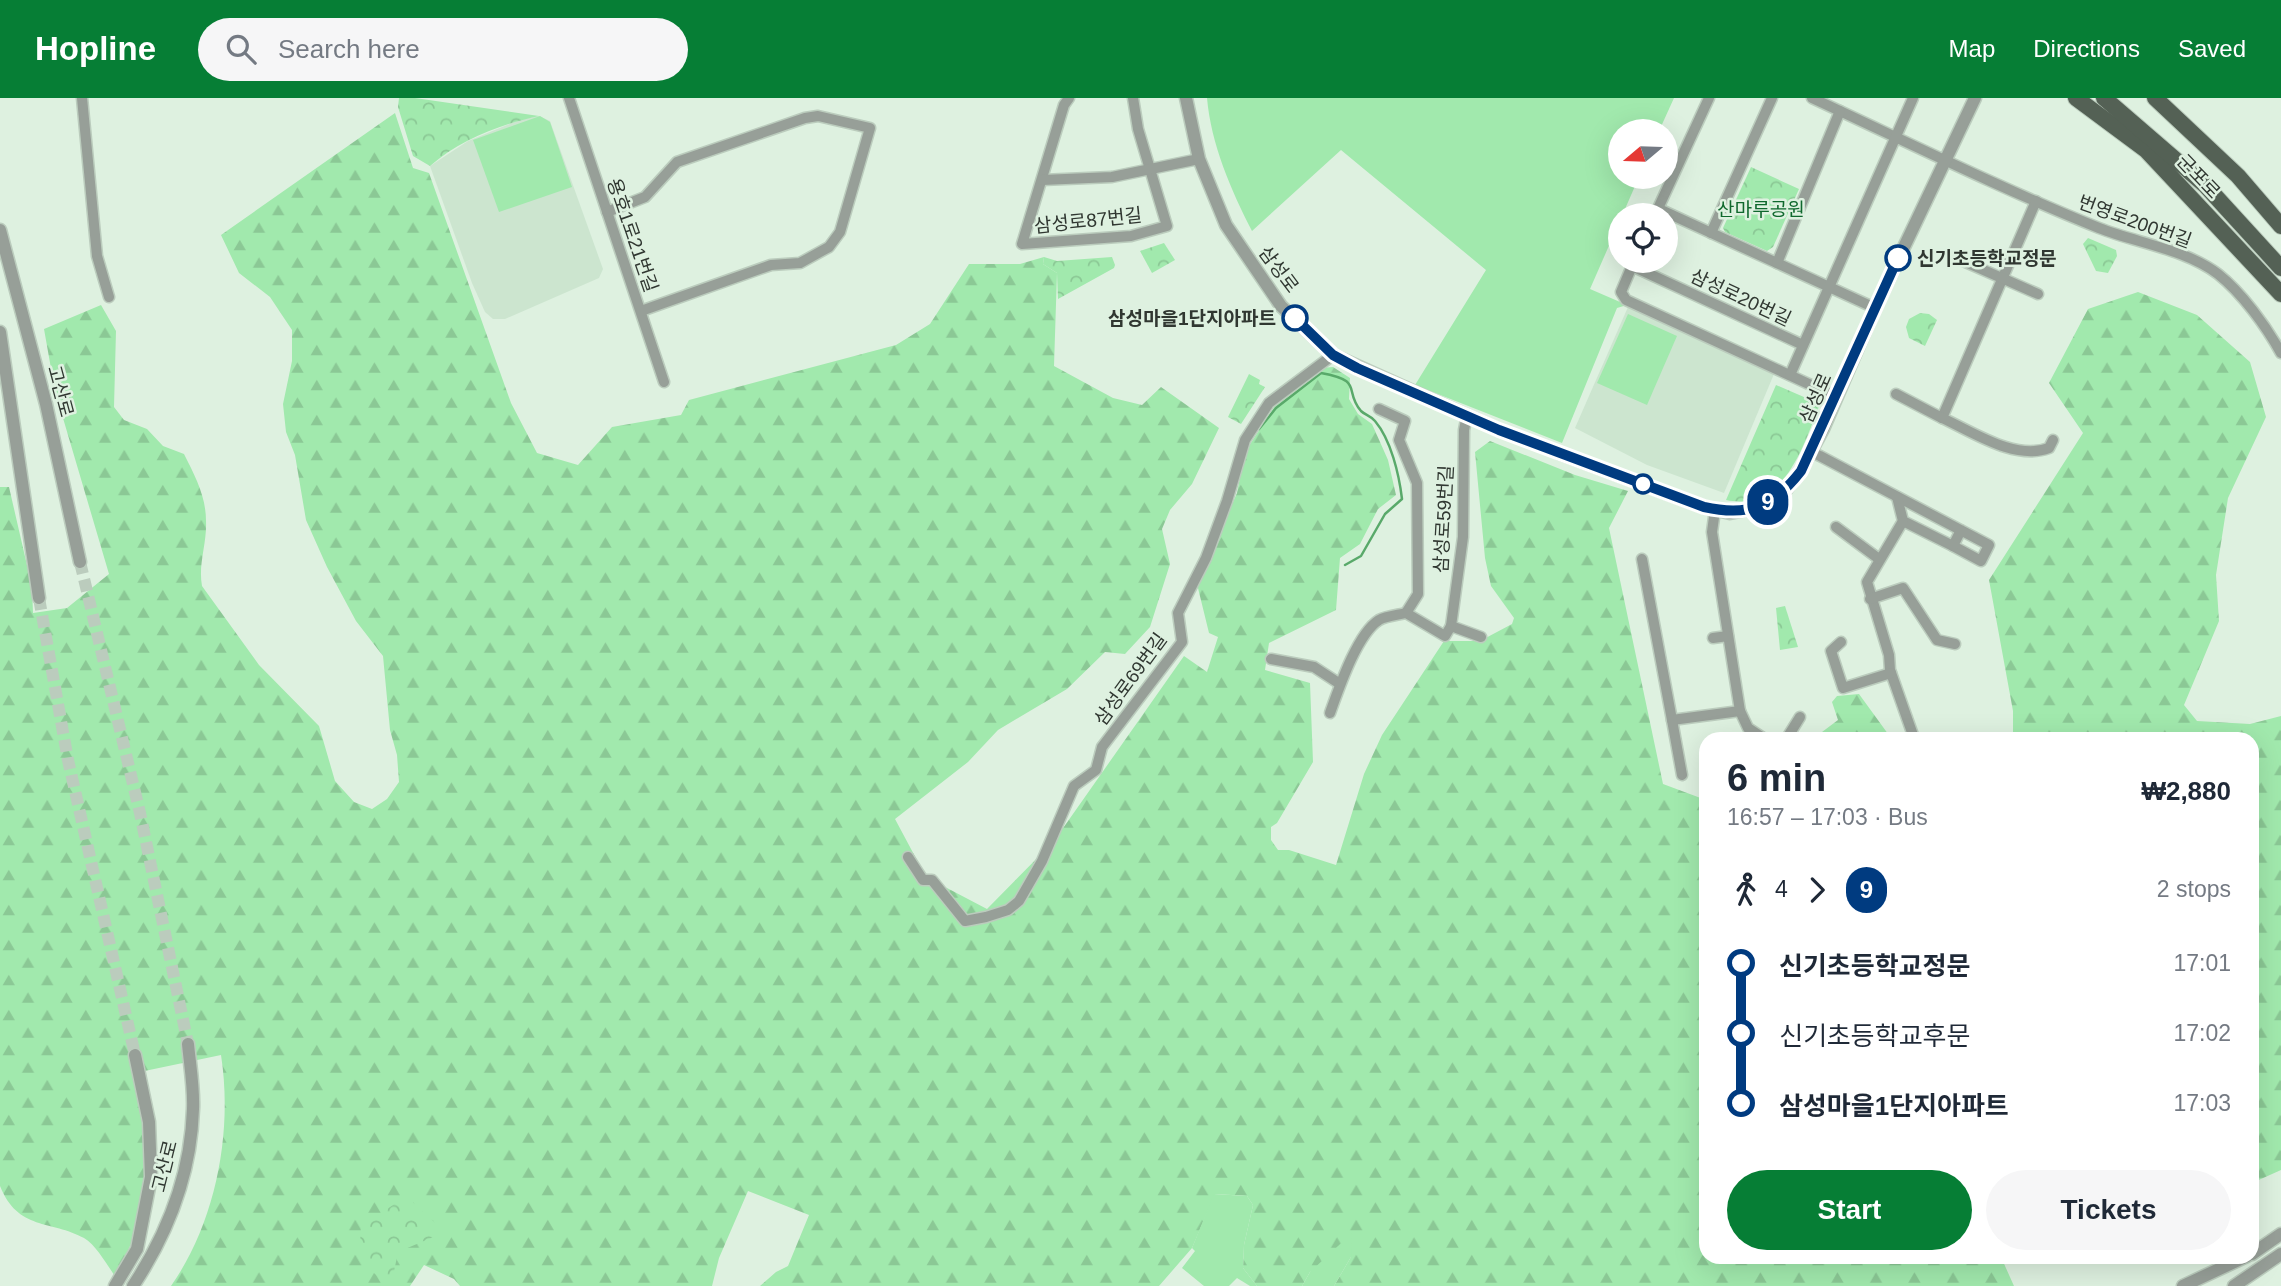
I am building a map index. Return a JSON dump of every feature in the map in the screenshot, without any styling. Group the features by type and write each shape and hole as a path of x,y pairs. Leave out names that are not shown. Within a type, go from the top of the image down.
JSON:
{"main road":[{"name":"군포로","path":"2076,98 2146,150 2281,294"},
{"name":"군포로","path":"2104,98 2206,186 2281,268"},
{"name":"군포로","path":"2118,98 2194,162 2281,255"},
{"name":"군포로","path":"2155,98 2238,176 2281,226"}],"street":[{"path":"82,98 97,256 109,297"},
{"name":"용호1로21번길","path":"569,98 664,382"},
{"name":"삼성로87번길","path":"1069,98 1064,105 1022,244 1131,236 1167,226 1150,171 1133,98"},
{"name":"삼성로","path":"1186,98 1199,159 1226,225 1255,272 1281,306 1333,355 1499,430"},
{"path":"1661,203 1709,98"},
{"path":"1711,233 1772,98"},
{"name":"번영로200번길","path":"1812,98 2101,229 2184,257 2216,272 2232,287 2281,353"},
{"name":"삼성로20번길","path":"1790,375 1913,98"},
{"name":"삼성로","path":"1559,453 1730,513 1756,508 1782,495 1801,471 1811,452 1875,307 1975,98"},
{"path":"1777,263 1840,111"},
{"path":"607,212 645,197 677,162 805,118 818,116 870,128 840,232 829,247 800,263 771,264 640,312"},
{"path":"1042,180 1076,180 1150,171 1199,159"},
{"path":"1942,418 2036,201"},
{"path":"1678,220 1875,307"},
{"name":"고산로","path":"0,230 46,404 80,562"},
{"path":"1954,257 2038,294"},
{"path":"1629,273 1621,292 1623,298 1836,397"},
{"name":"삼성로20번길","path":"1652,273 1803,345"},
{"path":"0,332 39,598"},
{"name":"삼성로69번길","path":"908,857 923,880 932,880 965,921 986,918 1008,910 1018,901 1042,861 1074,786 1096,771 1102,747 1182,642 1178,613 1206,558 1245,440 1269,403 1333,355"},
{"path":"1896,394 1942,418 2021,452 2035,453 2049,448 2053,440"},
{"path":"1379,409 1405,421 1399,440 1417,483 1418,594 1406,613"},
{"name":"삼성로59번길","path":"1448,631 1463,537 1464,430 1467,415"},
{"path":"1811,452 1989,545 1981,561 1903,521"},
{"path":"1897,497 1903,521 1867,582 1889,655 1891,673 1912,732"},
{"path":"1716,510 1712,532 1740,711 1748,728 1754,732"},
{"path":"1836,527 1879,559"},
{"path":"1954,545 1961,530"},
{"path":"1642,559 1682,775"},
{"path":"1870,599 1903,588 1937,640 1955,644"},
{"path":"1330,713 1340,684 1364,637 1379,620 1406,613 1448,631 1480,637"},
{"path":"1713,638 1728,636"},
{"path":"1840,642 1831,651 1843,688 1891,673"},
{"path":"1271,659 1314,667 1340,684"},
{"path":"1672,720 1740,711"},
{"path":"1791,732 1800,717"},
{"name":"고산로","path":"133,1286 159,1247 189,1155 194,1106 188,1044"},
{"name":"고산로","path":"115,1286 137,1249 151,1177 149,1122 135,1055"},
{"path":"2259,1249 2281,1234"},
{"path":"2234,1286 2281,1254"},
{"path":"2183,1286 2230,1264"}],"shaded area":[{"path":"539,116 550,121 603,269 599,278 505,319 493,319 485,312 472,283 430,166 468,141 519,120"},
{"path":"1628,307 1774,374 1724,493 1647,465 1575,428"}],"green space":[{"path":"399,98 539,116 481,134 454,148 430,166 413,156 398,107"},
{"path":"1207,98 1674,98 1664,119 1608,119 1608,189 1634,189 1628,203 1608,203 1608,248 1590,289 1627,305 1617,308 1562,443 1415,385 1486,270 1341,150 1252,231 1223,166"},
{"path":"395,113 413,168 429,173 511,403 537,453 578,465 612,427 681,415 689,400 896,345 930,324 969,264 1020,264 1044,257 1043,264 1057,273 1054,366 1113,398 1142,405 1161,387 1219,428 1192,484 1170,510 1162,529 1170,564 1150,627 1125,654 1105,652 1067,689 998,730 968,762 895,819 926,877 987,909 1054,841 1184,656 1207,672 1218,637 1209,633 1197,584 1237,493 1245,452 1280,398 1320,368 1333,367 1350,378 1349,399 1358,414 1372,424 1388,460 1396,495 1378,509 1360,544 1340,558 1336,610 1269,643 1265,670 1310,683 1313,762 1277,823 1271,827 1271,840 1278,850 1289,850 1336,865 1364,774 1382,735 1444,641 1480,641 1512,624 1514,618 1491,586 1485,558 1475,452 1490,441 1575,475 1628,491 1609,528 1663,784 1699,797 1699,1264 2004,1264 2014,1286 1334,1286 1351,1257 1310,1272 1302,1286 1257,1286 1243,1268 1244,1245 1253,1205 1247,1196 1215,1194 1192,1248 1159,1286 760,1286 788,1266 809,1215 748,1191 719,1258 712,1286 460,1286 454,1279 424,1265 410,1286 171,1286 187,1261 199,1234 217,1175 225,1115 221,1055 135,1073 145,1134 146,1196 134,1237 115,1276 88,1241 72,1232 36,1222 16,1211 0,1186 0,487 9,487 32,587 33,613 67,608 109,574 55,391 44,329 101,305 116,331 114,407 124,420 147,429 163,446 184,454 199,486 206,521 202,586 259,665 319,726 335,781 354,802 372,809 387,799 399,782 397,755 390,730 383,656 356,621 306,520 295,455 286,432 283,404 292,361 292,330 270,297 239,273 221,235"},
{"path":"540,116 550,122 572,187 499,212 473,140"},
{"name":"산마루공원","path":"1751,167 1799,189 1773,247 1767,251 1725,232 1723,228"},
{"path":"2088,238 2116,250 2117,256 2108,273 2096,271 2083,244"},
{"path":"1164,243 1175,260 1152,273 1140,251"},
{"path":"1044,257 1057,261 1112,257 1115,265 1058,299 1057,273 1043,264"},
{"path":"2138,292 2197,315 2250,362 2266,417 2228,498 2216,575 2219,621 2184,705 2197,721 2250,724 2281,716 2281,1170 2259,1180 2259,732 2013,732 2013,711 1989,580 2083,433 2049,383 2088,309"},
{"path":"1920,313 1929,314 1937,320 1925,346 1909,338 1906,327 1909,319"},
{"path":"1628,314 1677,336 1647,405 1597,383"},
{"path":"1249,374 1260,380 1259,384 1265,387 1241,424 1228,417"},
{"path":"1776,385 1820,404 1806,438 1789,472 1777,486 1763,496 1746,501 1726,500"},
{"path":"1785,606 1798,647 1780,650 1776,608"},
{"path":"1859,694 1887,732 1822,732 1838,720 1832,702 1837,696"},
{"path":"1214,1194 1247,1196 1253,1205 1244,1245 1243,1268 1257,1286 1250,1286 1237,1278 1229,1286 1204,1286 1182,1268 1195,1251 1192,1248"},
{"path":"406,1196 445,1232 398,1252 389,1286 359,1260 361,1227"},
{"path":"1352,1233 1351,1257 1334,1286 1302,1286 1310,1272"}],"waterway":[{"path":"1259,429 1276,408 1321,373 1348,383 1361,411 1381,429 1393,458 1402,499 1385,514 1361,556 1345,565"}],"tunnel":[{"path":"1499,430 1559,453"},
{"path":"80,562 140,813 188,1044"},
{"path":"39,598 68,760 135,1055"}],"bus line":[{"name":"9","path":"1295,318 1333,355 1357,368 1499,430 1704,507 1730,513 1756,508 1782,495 1801,471 1823,429 1898,258"}],"place":[{"name":"신기초등학교정문","path":"1898,258"},
{"name":"삼성마을1단지아파트","path":"1295,318"}]}
